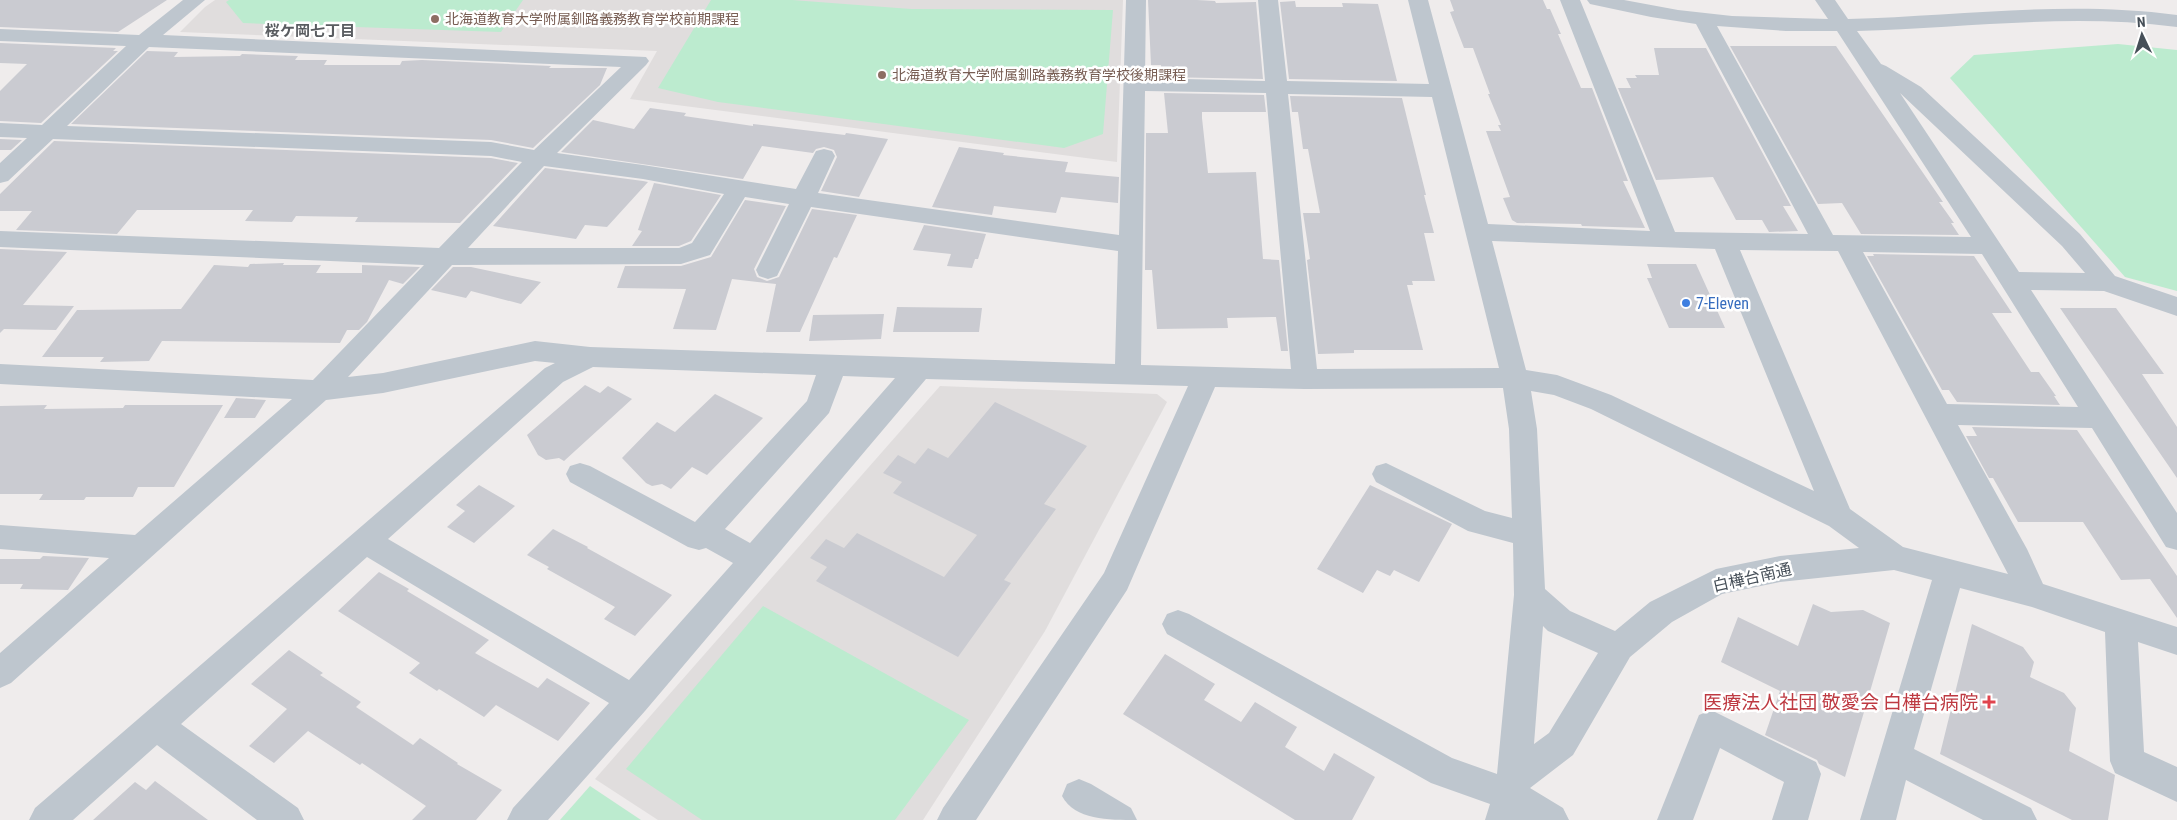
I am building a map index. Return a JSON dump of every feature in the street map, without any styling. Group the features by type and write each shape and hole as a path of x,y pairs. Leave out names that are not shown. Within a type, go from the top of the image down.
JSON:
{"street":[{"path":"0,176 145,40 191,0"},
{"path":"1128,373 1136,0"},
{"path":"1268,0 1305,379"},
{"path":"1418,0 1515,378 1522,429 1530,594 1509,798"},
{"path":"1570,0 1666,240"},
{"path":"1598,0 1703,19 1752,23 1844,25 1920,22 2068,6 2177,21"},
{"path":"1826,0 1871,65 1987,246 2012,281 2177,538"},
{"path":"1703,19 1938,414 2016,558 2032,594"},
{"path":"0,35 639,61 539,158 319,391 205,493 139,548 0,673"},
{"path":"1871,65 1913,92 2071,240 2106,282"},
{"path":"1133,84 1442,90"},
{"path":"0,130 491,149 804,198 1131,245"},
{"path":"768,270 824,156"},
{"path":"0,239 445,257 681,256 701,249 739,188"},
{"path":"1478,232 1666,240 1987,246"},
{"path":"1724,241 1839,517"},
{"path":"2012,281 2106,282 2177,307"},
{"path":"0,374 254,386 319,391 383,383 535,351 590,357 1206,377 1305,379 1515,378 1557,385 1601,402 1839,517 1894,556 2032,594 2177,641"},
{"path":"47,820 554,375 590,357"},
{"path":"580,474 699,538 819,406 833,366"},
{"path":"525,820 632,700 919,369"},
{"path":"955,820 1116,581 1206,377"},
{"path":"1938,414 2100,418"},
{"path":"1386,474 1478,522 1527,534"},
{"path":"704,532 754,560"},
{"path":"0,537 139,548"},
{"path":"366,540 632,700"},
{"name":"白樺台南通","path":"1509,798 1561,744 1619,647 1661,612 1716,582 1789,568 1894,556"},
{"path":"1878,820 1950,571"},
{"path":"1530,594 1559,621 1619,647"},
{"path":"1178,624 1443,771 1509,798 1551,820"},
{"path":"2121,624 2127,761 2177,785"},
{"path":"156,725 286,820"},
{"path":"1676,820 1711,726 1804,774 1790,820"},
{"path":"1895,757 2019,820"},
{"path":"1079,796 1119,820"}],"shaded area":[{"name":"北海道教育大学附属釧路義務教育学校後期課程","path":"215,0 1123,0 1117,162 630,99 657,51 180,32 205,7"},
{"path":"940,386 1157,394 1167,402 1045,631 923,820 658,820 595,779"}],"green space":[{"path":"229,0 523,0 501,32 243,23 226,2"},
{"name":"北海道教育大学附属釧路義務教育学校後期課程","path":"711,0 792,0 911,9 1113,10 1103,134 1064,148 718,102 658,88"},
{"path":"2118,44 2177,50 2177,291 2125,277 1950,78 1974,55"},
{"path":"763,606 969,720 895,820 702,820 626,769"},
{"path":"590,786 641,820 560,820"}],"building":[{"path":"0,0 167,0 118,32 0,27"},
{"path":"1148,0 1197,0 1215,1 1216,3 1256,2 1263,79 1162,77 1161,65 1151,65"},
{"path":"1450,0 1543,0 1547,9 1550,9 1561,34 1558,34 1581,88 1592,88 1628,181 1623,181 1645,228 1517,223 1512,220 1503,198 1510,197 1486,131 1501,131 1498,125 1501,125 1488,94 1490,94 1473,48 1464,48 1450,12 1454,11"},
{"path":"1295,1 1296,7 1343,7 1342,3 1378,4 1397,81 1289,79 1280,2"},
{"path":"0,43 116,48 113,51 118,51 41,123 0,121 0,91 27,64 0,63"},
{"path":"1730,46 1836,46 1943,202 1939,202 1954,223 1951,223 1959,235 1861,234 1842,203 1818,204"},
{"path":"1654,48 1706,48 1791,206 1783,206 1798,231 1769,232 1762,220 1736,220 1713,177 1656,180 1618,88 1631,88 1626,78 1637,78 1635,75 1659,75"},
{"path":"147,51 178,52 174,57 240,56 242,54 298,56 295,60 327,60 324,65 400,65 402,61 422,60 551,66 549,68 607,68 600,85 533,148 491,140 71,124"},
{"path":"1164,93 1264,95 1266,112 1202,112 1202,118 1208,173 1256,172 1263,259 1279,260 1288,351 1281,351 1276,317 1227,318 1228,328 1157,329 1152,270 1145,270 1146,133 1168,133"},
{"path":"1290,96 1402,98 1434,233 1424,233 1435,281 1412,281 1413,285 1407,285 1423,350 1354,350 1354,353 1318,354 1307,260 1310,259 1303,213 1320,213 1308,149 1303,149 1298,112 1292,112"},
{"path":"650,108 686,113 684,116 753,126 753,124 888,139 859,197 821,191 837,157 834,150 824,147 816,149 813,153 762,146 743,179 561,152 593,120 634,129"},
{"path":"0,139 22,140 11,150 0,150"},
{"path":"54,141 491,158 518,163 460,223 355,222 358,217 296,216 292,222 245,221 253,210 137,210 117,234 16,230 32,211 0,211 0,194"},
{"path":"959,147 1004,153 1003,155 1068,162 1065,172 1119,177 1118,203 1061,197 1056,213 994,206 992,215 932,207"},
{"path":"545,168 648,182 607,227 585,225 576,239 493,226"},
{"path":"654,183 721,195 691,241 679,246 632,246 642,231 638,230"},
{"path":"745,200 786,206 754,269 757,277 767,281 779,277 812,209 857,215 837,258 834,257 800,332 766,332 776,284 732,279 716,330 673,329 686,289 617,288 625,266 681,266 711,257"},
{"path":"924,225 986,234 978,259 975,259 972,268 947,266 951,254 913,250"},
{"path":"0,249 67,252 23,305 74,306 56,330 4,329 0,333"},
{"path":"1873,254 1974,256 2012,313 1992,313 2031,372 2039,372 2060,405 1957,402 1949,390 1942,390 1867,256 1874,256"},
{"path":"284,263 283,265 321,265 316,273 362,273 362,265 420,267 403,284 389,280 367,322 359,330 347,330 340,343 162,341 149,361 100,362 104,357 42,357 77,310 181,309 214,265 248,267 250,264"},
{"name":"7-Eleven","path":"1647,264 1696,264 1725,328 1669,328 1647,278 1652,278"},
{"path":"453,267 471,267 541,282 521,304 471,291 466,298 431,290"},
{"path":"897,307 982,308 979,332 893,332"},
{"path":"2060,308 2116,308 2164,374 2142,374 2177,427 2177,478"},
{"path":"884,314 881,339 809,341 813,315"},
{"path":"585,385 600,393 608,386 632,399 564,461 559,458 546,460 538,455 527,435"},
{"path":"715,394 763,418 707,475 692,467 671,489 662,484 652,486 646,483 622,458 657,422 675,432"},
{"path":"236,398 266,400 255,418 224,418"},
{"path":"995,402 1087,446 1044,504 1056,509 1004,580 1011,583 958,657 816,581 827,567 810,558 826,539 844,548 857,533 944,577 977,535 893,493 902,482 883,473 898,455 915,464 928,448 948,458"},
{"path":"47,405 44,409 123,408 125,405 223,405 174,487 138,487 133,497 86,497 84,500 39,500 43,494 0,494 0,406"},
{"path":"1972,427 2077,430 2177,576 2177,618 2150,579 2121,580 2083,522 2018,522 1993,478 1989,478 1966,436 1977,436"},
{"path":"479,485 515,506 474,543 447,527 465,511 456,505"},
{"path":"1370,485 1452,524 1419,582 1394,570 1390,576 1377,570 1363,593 1317,569"},
{"path":"553,529 672,595 635,636 604,619 615,607 547,569 549,567 527,555"},
{"path":"43,556 89,558 68,590 20,589 23,584 0,584 0,559 40,559"},
{"path":"379,572 489,640 475,653 538,688 547,678 590,703 558,741 496,705 484,717 439,689 437,691 409,673 420,663 338,611"},
{"path":"1813,604 1831,612 1863,610 1890,623 1845,777 1819,764 1817,760 1765,735 1780,691 1721,662 1738,617 1798,646"},
{"path":"1972,624 2023,647 2034,662 2030,677 2064,693 2076,708 2069,751 2115,775 2108,820 2072,820 1940,754"},
{"path":"289,650 323,673 320,675 361,702 356,707 413,745 420,738 457,764 502,790 476,820 412,820 426,806 362,763 360,765 308,731 274,763 249,746 287,709 251,684"},
{"path":"1165,654 1215,684 1204,700 1241,722 1255,702 1297,727 1285,747 1324,771 1334,753 1375,777 1352,820 1295,820 1123,714"},
{"path":"155,781 208,820 93,820 135,782 146,790"}],"place":[{"name":"北海道教育大学附属釧路義務教育学校前期課程","path":"435,19"},
{"name":"北海道教育大学附属釧路義務教育学校後期課程","path":"882,75"},
{"name":"7-Eleven","path":"1686,303"},
{"name":"医療法人社団 敬愛会 白樺台病院","path":"1989,702"}],"district":[{"name":"桜ケ岡七丁目","path":"310,31"}]}
